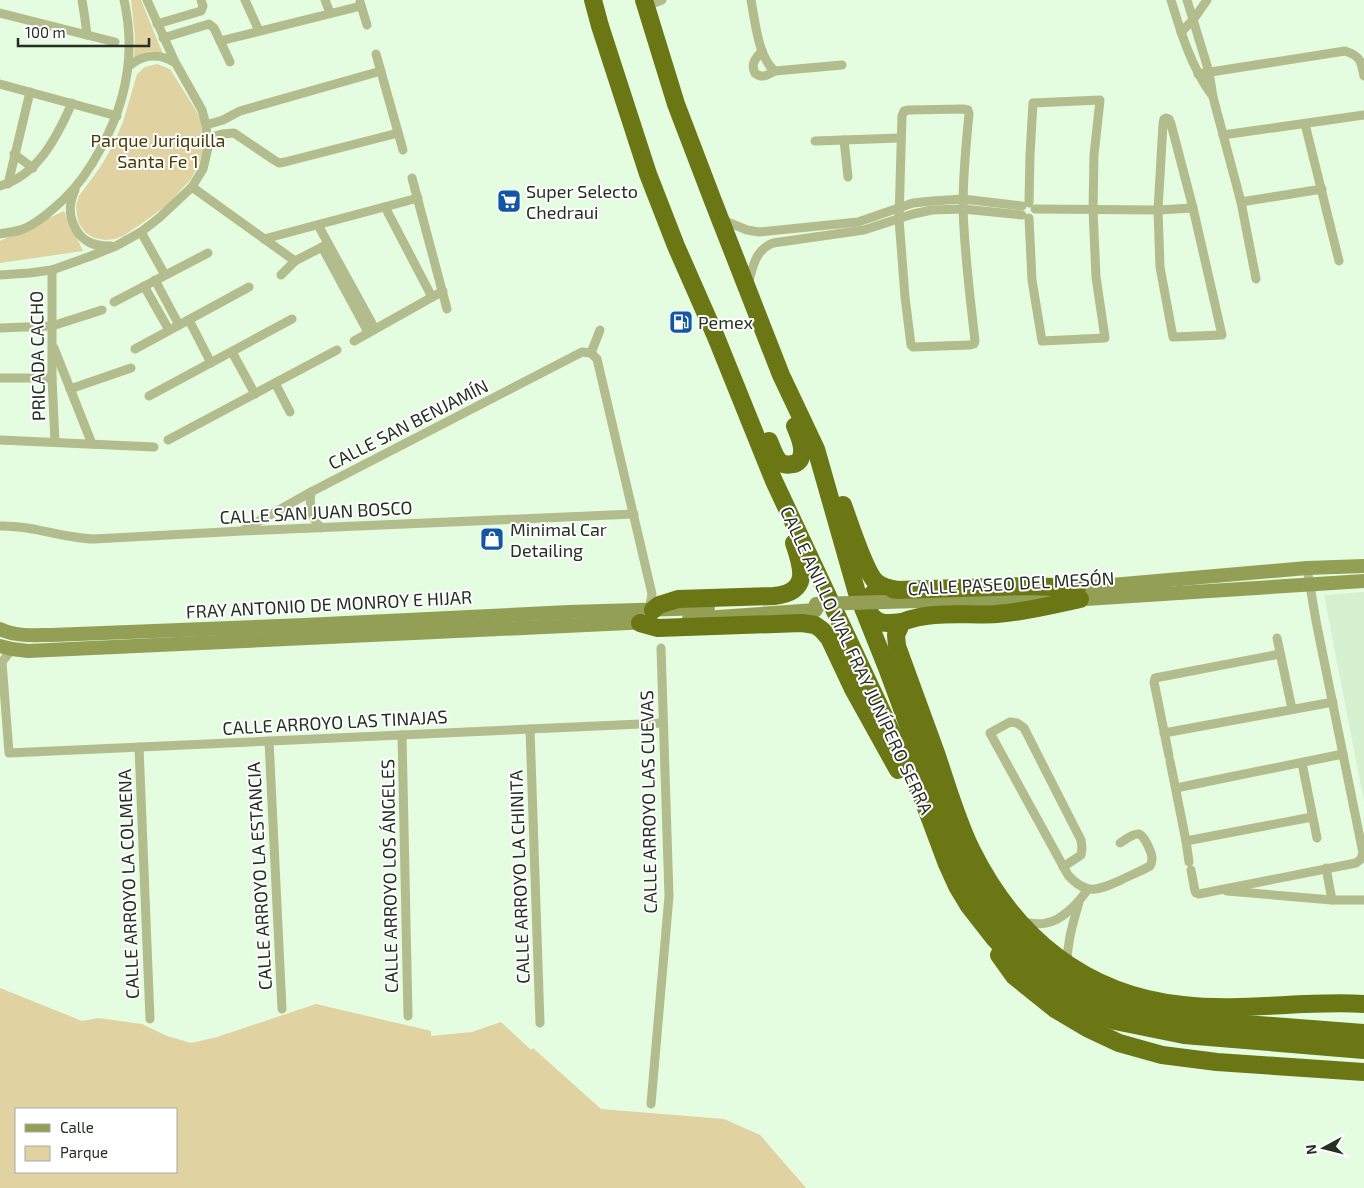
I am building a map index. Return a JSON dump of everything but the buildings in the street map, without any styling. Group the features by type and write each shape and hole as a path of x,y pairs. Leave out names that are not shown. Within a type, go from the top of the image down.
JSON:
{"highway":[{"name":"CALLE ANILLO VIAL FRAY JUNÍPERO SERRA","path":"593,0 648,174 676,246 774,481 922,797 954,879 969,906 994,938 1028,971 1061,997 1102,1016 1184,1035 1364,1050"},
{"name":"CALLE ANILLO VIAL FRAY JUNÍPERO SERRA","path":"651,2 676,104 781,375 816,449 857,593 948,833 969,880 1013,938 1032,955 1076,986 1115,1004 1180,1017 1219,1022 1364,1033"},
{"path":"717,342 732,352 777,459 782,463 791,465 801,458 802,443 785,396 781,375"},
{"path":"816,449 830,473 868,570 885,599"},
{"path":"774,481 789,531 801,562 801,578 796,588 789,593 774,596 678,600 659,605 652,615 658,628 802,623 822,630 829,638 871,723 940,845"},
{"path":"885,599 898,590 1029,586 1078,594"},
{"path":"885,599 874,592 870,597 869,606 870,614 876,620 887,623 902,622 922,616 996,614 1026,611 1078,594"},
{"path":"902,622 896,635 897,646 950,796 971,848 998,896 1042,946 1067,965 1086,976 1142,999 1218,1008 1298,1004 1364,1004"},
{"path":"887,668 905,696 936,753"},
{"path":"969,906 986,937 1014,976 1055,1009 1087,1028 1119,1043 1162,1055 1217,1062 1364,1072"}],"main road":[{"name":"CALLE PASEO DEL MESÓN","path":"1078,594 1307,568 1364,566"},
{"name":"CALLE PASEO DEL MESÓN","path":"1078,594 1364,581"},
{"name":"CALLE PASEO DEL MESÓN","path":"652,615 816,607 885,599"},
{"name":"FRAY ANTONIO DE MONROY E HIJAR","path":"6,647 28,650 52,650 327,630 652,615"},
{"name":"FRAY ANTONIO DE MONROY E HIJAR","path":"1,633 26,636 327,630"},
{"path":"52,635 52,650"}],"street":[{"path":"82,0 87,35"},
{"path":"116,246 100,246 87,242 78,233 71,219 70,204 76,188 95,158 117,116 127,81 129,31 124,0"},
{"path":"0,275 52,270 116,246 141,232 159,218 192,187 203,169 208,148 208,138 202,110 174,62 146,0"},
{"path":"157,24 201,11 203,6 201,0"},
{"path":"245,0 258,31"},
{"path":"324,0 330,13"},
{"path":"751,0 762,51 767,63 775,71"},
{"path":"1171,0 1181,32 1198,74 1213,96"},
{"path":"1187,0 1209,72 1213,96 1241,202 1256,279"},
{"path":"1181,32 1208,0"},
{"path":"220,41 330,13 360,3 367,25"},
{"path":"0,13 115,42"},
{"path":"163,38 209,24 214,28 230,62"},
{"path":"762,51 753,61 752,65 755,73 763,77 775,71 842,65"},
{"path":"1198,74 1345,51 1354,54 1360,62 1364,76"},
{"path":"376,54 403,150"},
{"path":"129,66 143,57 151,56 167,58 174,62"},
{"path":"206,125 223,120 240,111 381,71"},
{"path":"0,84 117,116"},
{"path":"4,185 30,92"},
{"path":"1100,100 1094,155 1093,209 1096,277 1105,338 1042,341 1032,280 1027,210 1034,103 1100,100"},
{"path":"4,185 32,168 45,153 59,131 72,103"},
{"path":"968,110 963,204 968,283 975,341 970,346 913,348 911,345 898,208 900,138 904,111 968,110"},
{"path":"1223,135 1364,115"},
{"path":"1166,118 1169,119 1171,124 1193,208 1222,335 1172,337 1160,267 1158,210 1163,124 1166,118"},
{"path":"1306,124 1339,261"},
{"path":"208,138 234,133 279,163 398,133"},
{"path":"815,141 900,138"},
{"path":"844,140 848,178"},
{"path":"14,154 32,168"},
{"path":"412,178 447,309"},
{"path":"192,187 295,261"},
{"path":"0,234 23,229 49,213 76,188"},
{"path":"1241,202 1322,189"},
{"path":"264,239 418,198"},
{"path":"747,287 755,260 764,248 773,242 858,222 913,203 963,204 1027,210 1158,210 1193,208"},
{"path":"720,219 747,230 759,232 859,231 913,214 963,204"},
{"path":"385,207 432,297"},
{"path":"318,225 325,245 372,330"},
{"path":"141,232 165,275"},
{"path":"759,232 764,248"},
{"path":"281,275 295,261 325,245"},
{"path":"114,302 208,253"},
{"name":"PRICADA CACHO","path":"52,270 52,378 55,442"},
{"path":"155,280 179,325"},
{"path":"144,286 169,330"},
{"path":"135,349 249,287"},
{"path":"354,341 443,291"},
{"path":"0,328 52,326 102,310"},
{"path":"148,396 292,319"},
{"path":"189,320 211,363"},
{"path":"600,330 591,353 597,359 634,514 652,594 652,615"},
{"path":"52,343 92,444"},
{"path":"168,440 336,350"},
{"path":"232,352 255,394"},
{"name":"CALLE SAN BENJAMÍN","path":"242,531 311,492 582,352 591,353"},
{"path":"70,389 131,368"},
{"path":"0,378 52,378"},
{"path":"275,383 290,412"},
{"path":"0,440 154,447"},
{"path":"311,492 310,510 314,521 321,528"},
{"name":"CALLE SAN JUAN BOSCO","path":"0,526 24,526 80,538 94,539 634,514"},
{"path":"1280,654 1155,678 1154,682 1196,893 1356,863 1362,859 1363,853 1307,568"},
{"path":"1277,638 1292,709"},
{"path":"1,663 6,647"},
{"name":"CALLE ARROYO LAS CUEVAS","path":"651,1104 669,896 661,648"},
{"name":"CALLE ARROYO LAS TINAJAS","path":"1,663 9,753 663,723"},
{"path":"1164,734 1333,702"},
{"path":"1063,867 1081,855 1081,840 1024,728 1017,723 1010,722 990,733 1063,867 1074,883 1088,889 1102,889 1150,866 1152,860 1151,852 1143,836 1136,834 1120,843"},
{"name":"CALLE ARROYO LA CHINITA","path":"530,729 540,1023"},
{"name":"CALLE ARROYO LOS ÁNGELES","path":"402,735 408,1016"},
{"name":"CALLE ARROYO LA ESTANCIA","path":"269,741 282,1009"},
{"name":"CALLE ARROYO LA COLMENA","path":"139,747 150,1019"},
{"path":"1176,788 1343,754"},
{"path":"1302,763 1317,838"},
{"path":"1186,841 1312,816"},
{"path":"1326,868 1332,900"},
{"path":"1019,922 1044,924 1052,922 1079,901 1088,889"},
{"path":"1217,890 1332,900 1364,900"},
{"path":"1067,965 1069,935 1079,901"}],"shaded area":[{"path":"1364,592 1364,802 1324,595"}],"green space":[{"path":"131,0 141,0 163,54 148,51 134,58 135,36"},
{"name":"Parque Juriquilla Santa Fe 1","path":"157,64 170,69 201,121 203,151 198,166 191,179 167,205 141,224 115,239 94,238 86,233 79,224 76,206 79,196 112,147 123,122 137,74 145,67"},
{"path":"64,211 83,251 0,263 0,241"},
{"path":"0,988 82,1021 98,1018 142,1024 167,1036 191,1043 217,1037 316,1004 431,1031 431,1036 472,1032 501,1022 601,1109 724,1119 760,1135 806,1188 0,1188"}],"place":[{"name":"Super Selecto Chedraui","path":"509,201"},
{"name":"Pemex","path":"681,322"},
{"name":"Minimal Car Detailing","path":"492,539"}]}
